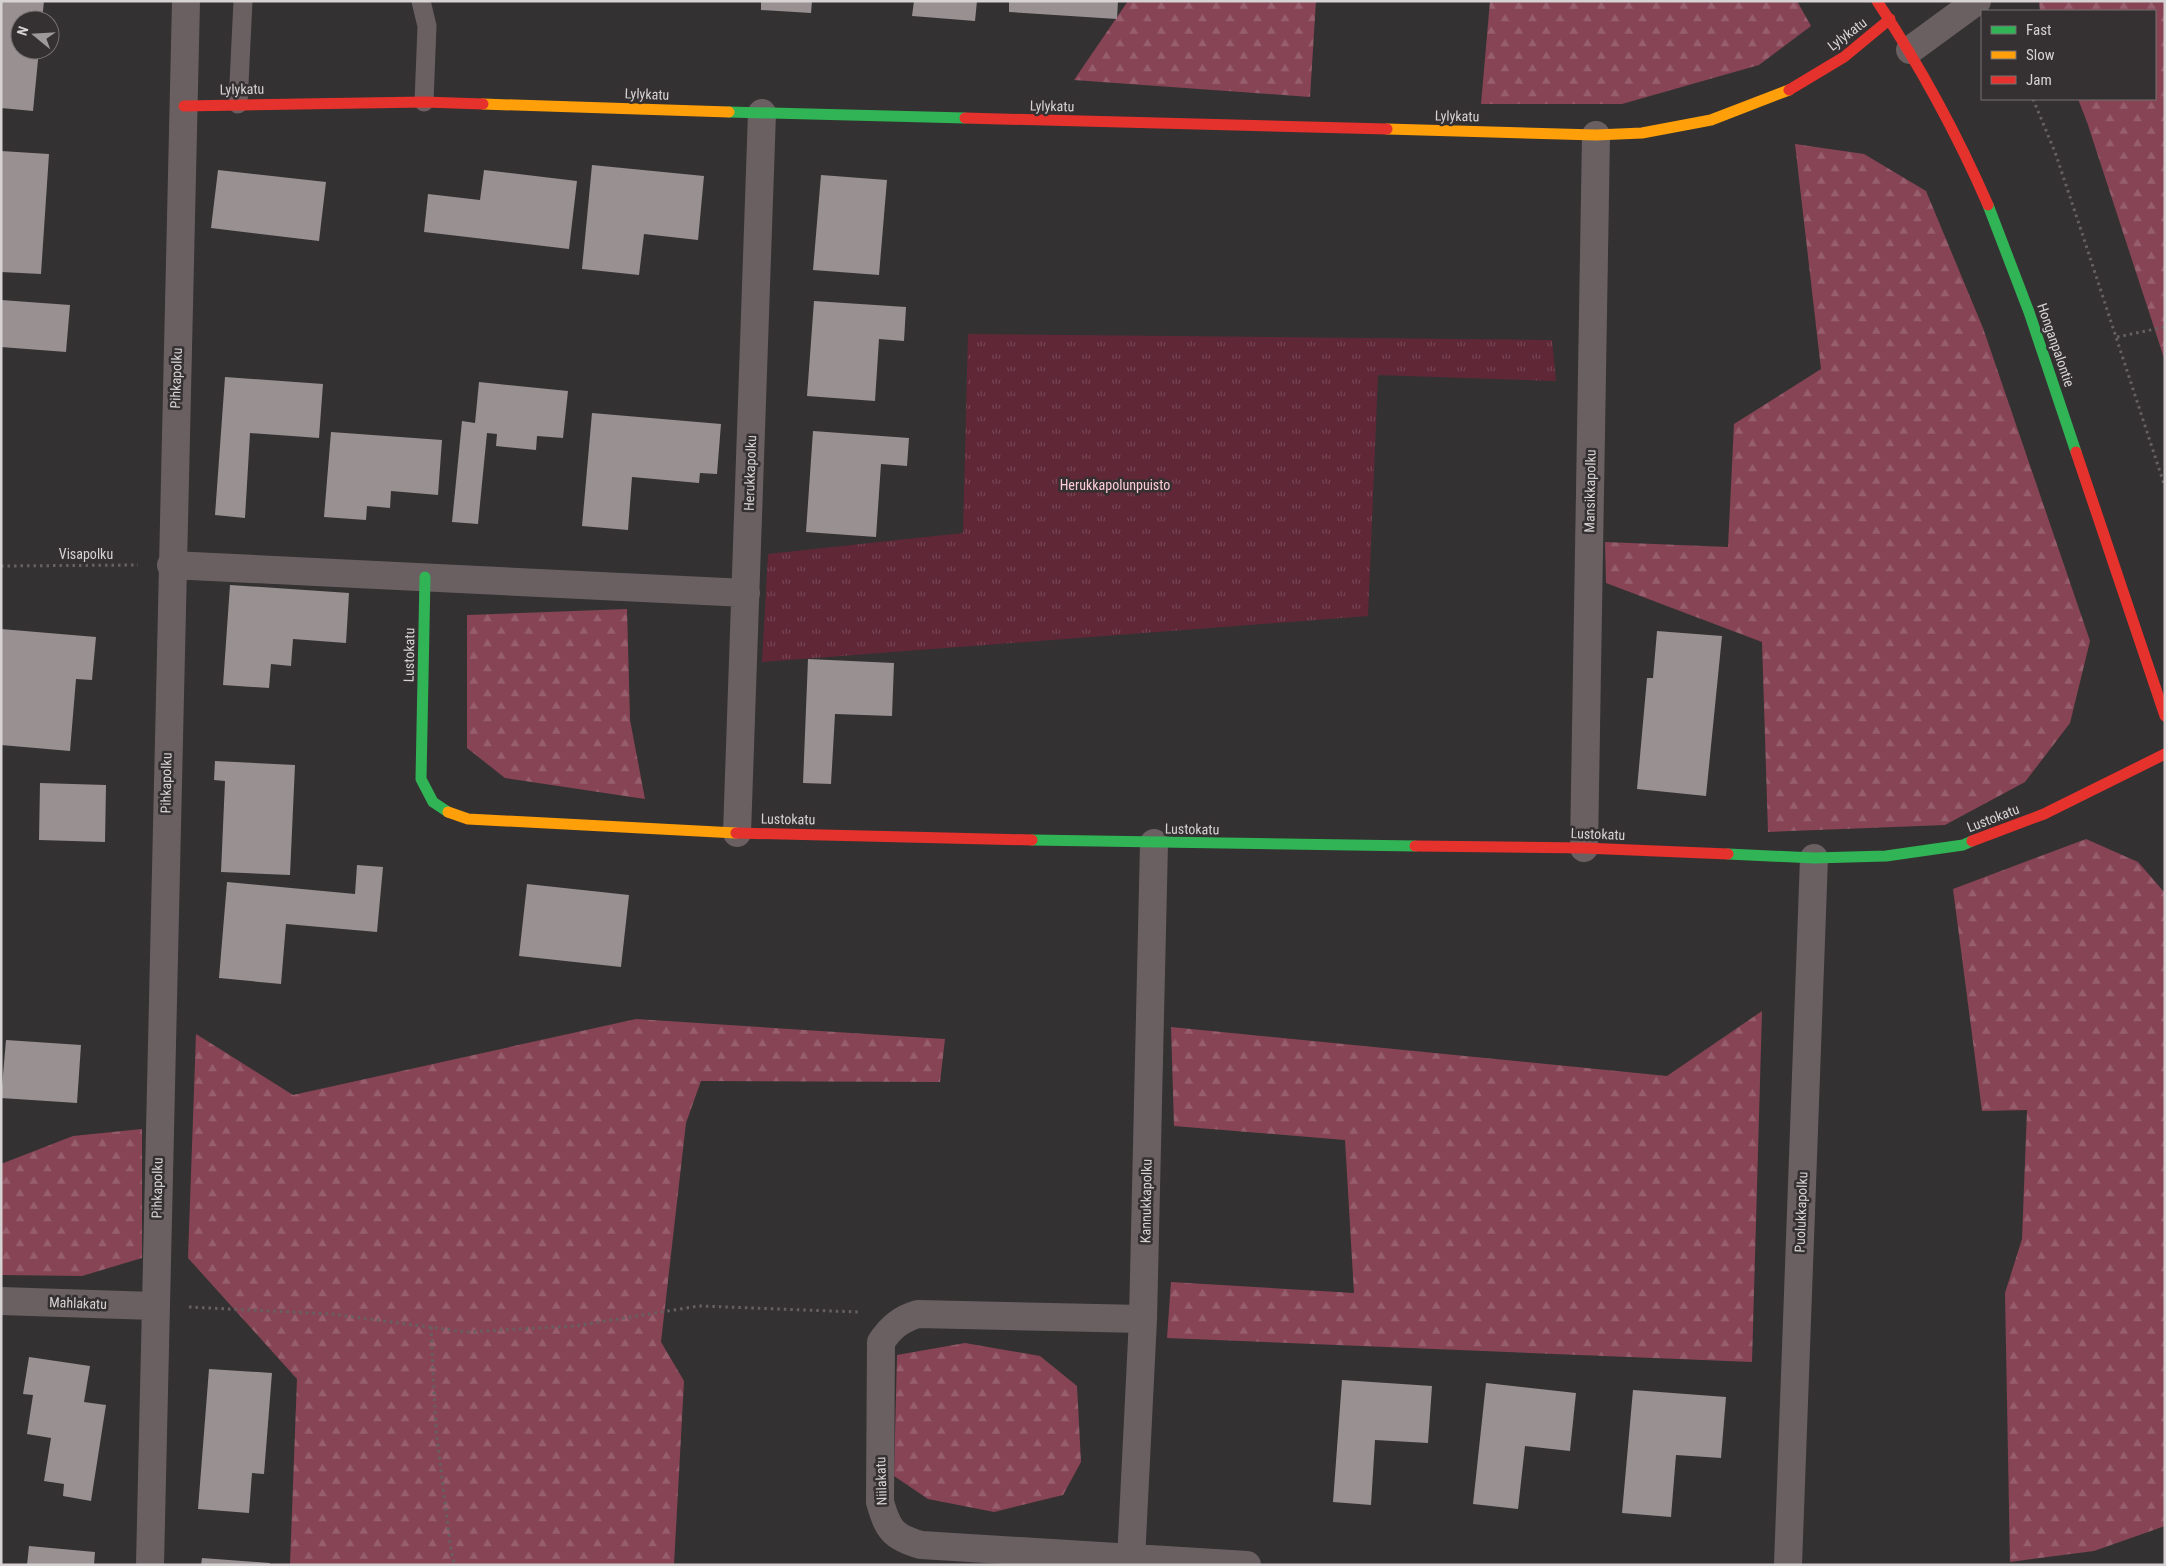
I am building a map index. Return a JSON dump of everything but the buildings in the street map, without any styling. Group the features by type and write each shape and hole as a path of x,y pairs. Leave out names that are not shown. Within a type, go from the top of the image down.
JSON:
{"street":[{"name":"Pihkapolku","path":"150,1565 171,565 186,1"},
{"name":"Honganpalontie","path":"1878,1 1910,50 1943,107 1974,173 2038,336 2165,716"},
{"path":"1910,50 1977,1"},
{"name":"Lylykatu","path":"184,106 424,102 1596,135 1642,133 1711,120 1790,90 1844,57 1890,19"},
{"name":"Herukkapolku","path":"736,833 762,113"},
{"name":"Mansikkapolku","path":"1584,848 1596,135"},
{"path":"171,565 746,593"},
{"name":"Lustokatu","path":"425,577 421,779 428,799 445,812 468,819 736,833 1154,843 1584,848 1814,858 1886,856 1962,845 2044,814 2165,754"},
{"name":"Kannukkapolku","path":"1131,1560 1143,1319 1154,843"},
{"name":"Puolukkapolku","path":"1788,1565 1814,858"},
{"name":"Mahlakatu","path":"1,1301 154,1306"},
{"name":"Niilakatu","path":"1143,1319 918,1314 905,1317 896,1324 881,1342 880,1502 886,1524 900,1539 922,1546 1131,1560 1247,1565"}],"lane":[{"path":"238,104 243,1"},
{"path":"421,1 427,26 424,102"}],"path":[{"path":"2033,100 2055,152 2165,487"},
{"path":"2117,337 2165,327"},
{"name":"Visapolku","path":"1,566 171,565"},
{"path":"154,1306 331,1314 466,1332 574,1326 699,1306 855,1310 896,1324"},
{"path":"431,1327 436,1430 451,1551 455,1565"}],"green space":[{"path":"1128,1 1316,1 1310,97 1074,80"},
{"path":"1490,1 1797,1 1811,26 1759,65 1622,104 1481,104"},
{"path":"2039,1 2165,1 2165,361 2078,100 2156,100 2156,10 2040,10"},
{"path":"1795,144 1864,154 1926,191 1983,328 2090,641 2070,723 2025,782 1945,825 1768,832 1762,642 1606,583 1605,542 1728,547 1734,424 1821,369"},
{"name":"Herukkapolunpuisto","path":"968,334 1552,340 1556,381 1378,375 1368,616 762,662 768,554 963,533"},
{"path":"627,609 630,720 645,799 505,778 467,748 467,615"},
{"path":"2086,839 2138,862 2165,893 2165,1526 2094,1551 2010,1562 2005,1293 2022,1239 2027,1110 1982,1111 1953,889"},
{"path":"1762,1011 1752,1362 1167,1338 1171,1282 1354,1293 1345,1140 1174,1126 1171,1027 1667,1076"},
{"path":"636,1019 945,1039 940,1082 701,1081 686,1123 661,1342 684,1381 674,1565 290,1565 297,1379 188,1258 196,1034 293,1095"},
{"path":"142,1129 142,1258 82,1276 1,1275 1,1164 73,1136"},
{"path":"965,1343 1040,1356 1077,1386 1081,1462 1063,1495 994,1512 928,1499 894,1476 897,1355"}],"traffic: fast":[{"path":"729,112 965,118"},
{"path":"1988,205 2029,312 2076,452"},
{"path":"425,577 421,779 433,802 448,812"},
{"path":"1032,840 1415,846"},
{"path":"1728,854 1814,858 1886,856 1963,845 1972,841"}],"traffic: slow":[{"path":"1387,129 1596,135 1642,133 1711,120 1789,90"},
{"path":"483,104 729,112"},
{"path":"448,812 468,819 736,833"}],"traffic: jam":[{"path":"1877,1 1937,101 1964,152 1988,205"},
{"path":"1789,90 1844,57 1890,19"},
{"path":"184,106 424,102 483,104"},
{"path":"965,118 1387,129"},
{"path":"2076,452 2165,716"},
{"path":"1972,841 2044,814 2165,754"},
{"path":"736,833 1032,840"},
{"path":"1415,846 1584,848 1728,854"}]}
